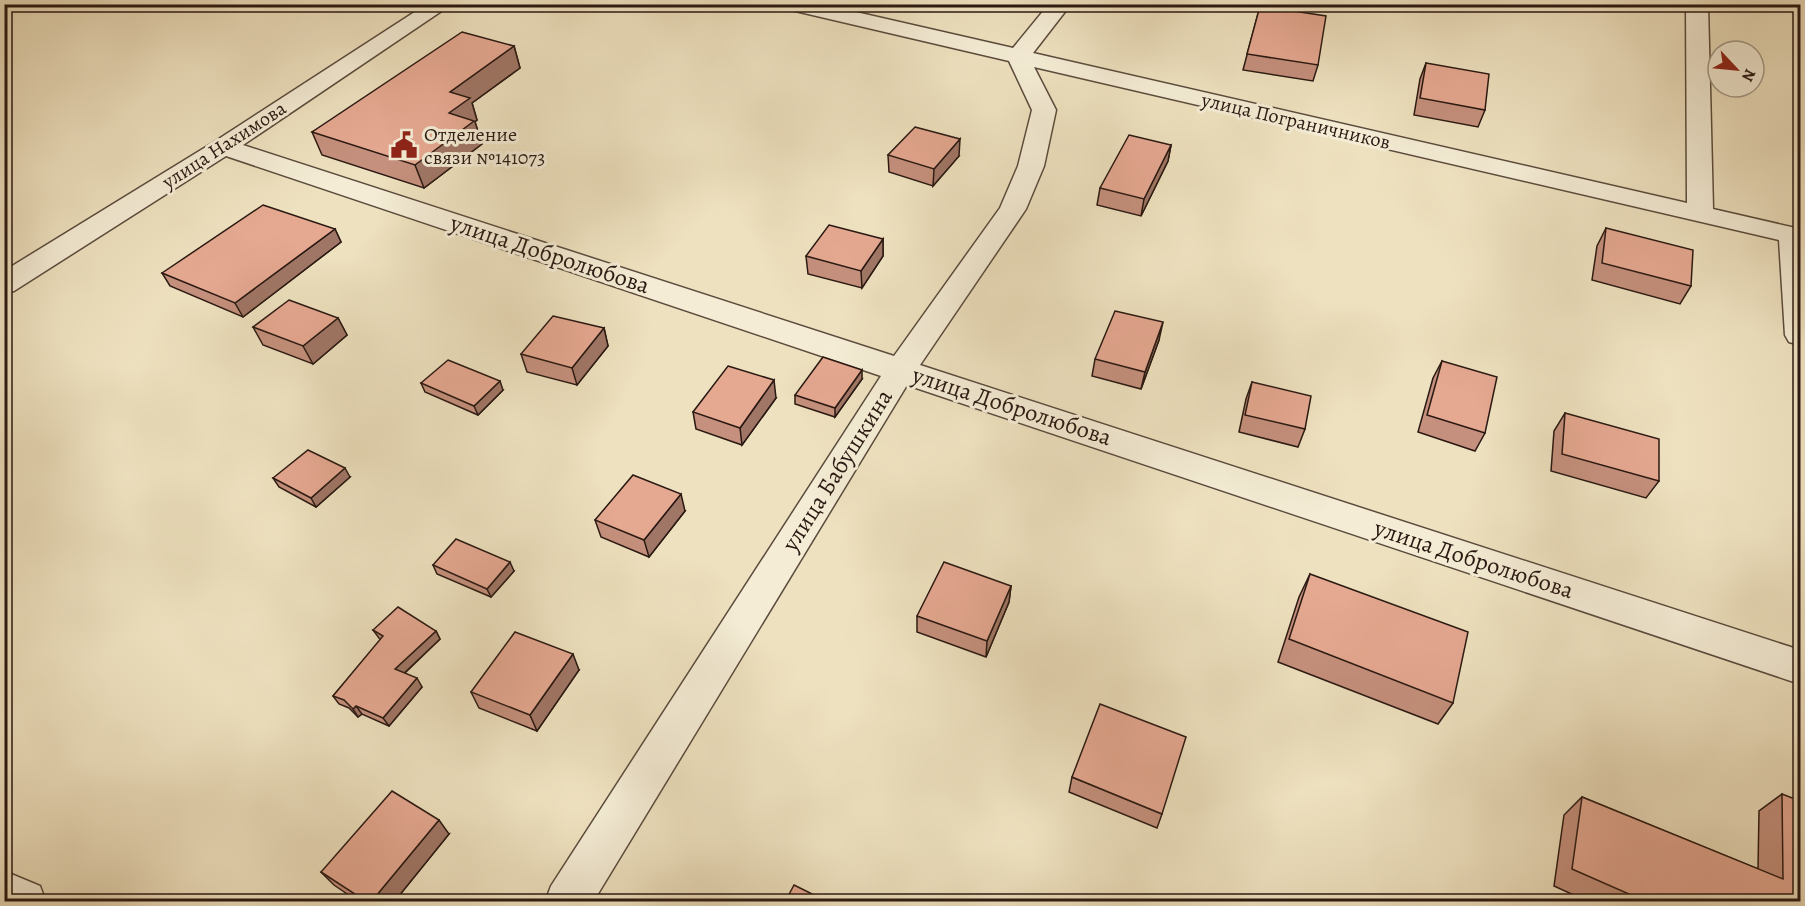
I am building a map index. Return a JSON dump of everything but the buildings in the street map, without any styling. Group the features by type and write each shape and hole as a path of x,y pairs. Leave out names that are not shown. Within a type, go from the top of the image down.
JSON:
{"street":[{"name":"улица Нахимова","path":"4,284 223,147 442,4"},
{"name":"улица Пограничников","path":"791,4 1796,236"},
{"path":"1018,57 1061,4"},
{"path":"1697,4 1700,213"},
{"name":"улица Бабушкина","path":"567,902 901,369 1013,209 1031,166 1044,110 1018,57"},
{"name":"улица Добролюбова","path":"223,147 1800,667"},
{"path":"1796,236 1800,335"},
{"path":"4,893 24,902"}],"place":[{"name":"Отделение связи №141073","path":"404,145"}]}
